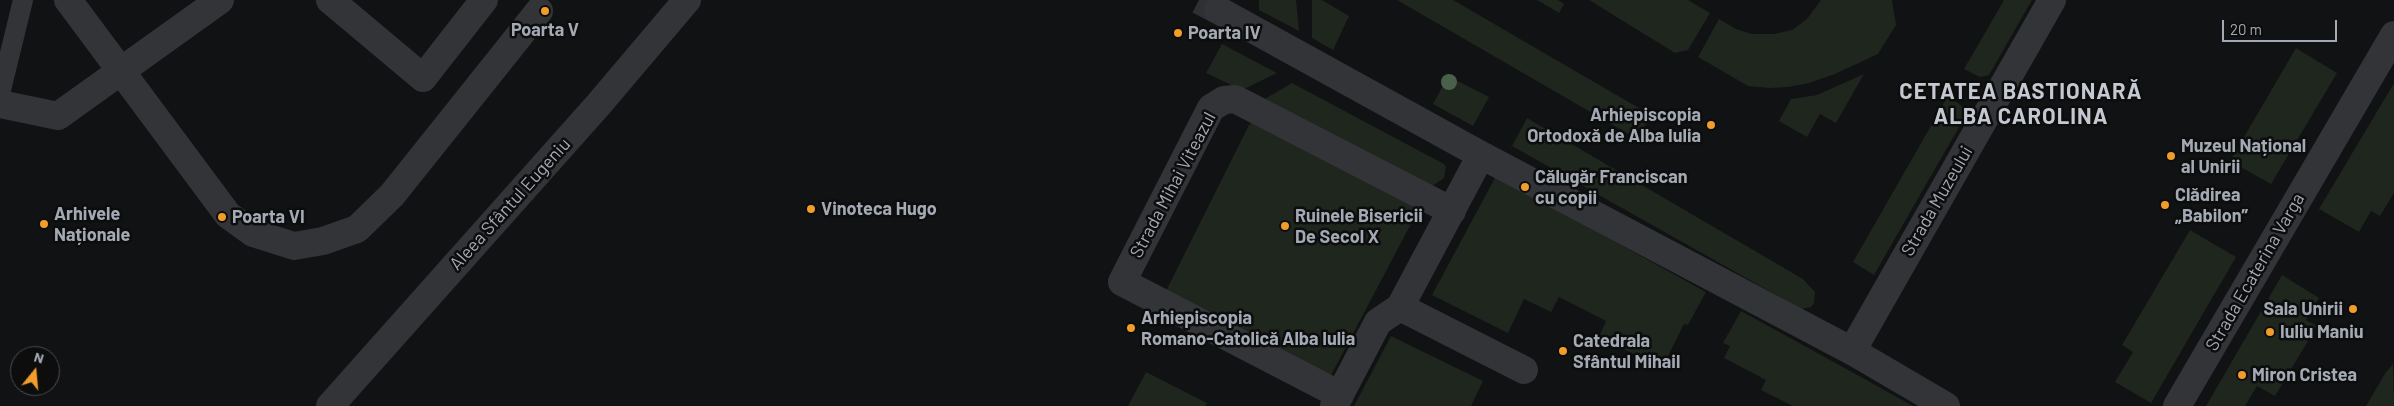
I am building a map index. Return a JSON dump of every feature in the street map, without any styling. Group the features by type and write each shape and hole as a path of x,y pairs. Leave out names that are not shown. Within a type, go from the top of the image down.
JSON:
{"street":[{"path":"68,0 228,215 253,233 294,246 323,241 357,228 392,194 539,11"},
{"path":"0,104 58,116 122,74 220,0"},
{"path":"330,0 423,78 484,0"},
{"name":"Aleea Sfântul Eugeniu","path":"330,406 600,104 687,0"},
{"name":"Strada Muzeului","path":"1852,351 2052,0"},
{"path":"1218,10 1481,155 1852,351 1946,406"},
{"name":"Strada Ecaterina Varga","path":"2177,406 2394,35"},
{"name":"Strada Mihai Viteazul","path":"1452,211 1235,99 1224,100 1211,108 1122,282 1337,400 1378,322 1400,307 1452,211 1481,155"},
{"path":"1400,307 1524,370"}],"lane":[{"path":"0,94 23,0"}],"shaded area":[{"path":"1259,0 1296,0 1299,31 1259,10"},
{"path":"1312,0 1322,0 1349,16 1333,50 1312,38"},
{"path":"1397,0 1453,0 1651,115 1637,139"},
{"path":"1537,0 1558,0 1564,4 1559,13"},
{"path":"1589,0 1688,0 1710,13 1688,50 1675,53"},
{"path":"1821,0 1892,0 1896,25 1878,54 1835,74 1809,83 1788,87 1748,86 1698,57 1719,19 1736,29 1752,34 1774,34 1792,30 1807,19"},
{"path":"2004,0 2032,0 1989,75 1980,77 1964,69"},
{"path":"1222,44 1277,73 1242,90 1206,73"},
{"path":"2296,48 2337,73 2271,184 2230,161"},
{"path":"1864,74 1836,123 1820,114 1807,137 1779,121 1791,99 1817,95"},
{"path":"1448,76 1489,97 1473,126 1433,104"},
{"path":"1292,83 1444,164 1446,167 1444,178 1431,187 1263,100"},
{"path":"2394,83 2394,193 2380,216 2371,211 2359,232 2319,209"},
{"path":"1948,96 1963,107 1964,116 1962,122 1874,275 1853,262"},
{"path":"1527,118 1803,279 1815,292 1814,303 1811,307 1801,309 1512,146"},
{"path":"1255,120 1422,203 1327,383 1163,297 1249,125"},
{"path":"1496,176 1706,292 1688,325 1684,324 1662,368 1599,337 1606,321 1559,297 1551,312 1524,299 1508,333 1432,295"},
{"path":"2190,230 2236,257 2151,403 2115,382 2133,352 2122,345"},
{"path":"2282,275 2319,298 2306,320 2317,326 2275,396 2257,386 2245,406 2206,406"},
{"path":"1741,311 1913,406 1793,406 1761,390 1766,380 1724,358 1730,346 1723,343"},
{"path":"1391,336 1483,381 1471,406 1354,406"},
{"path":"2393,364 2394,406 2366,406 2386,372"},
{"path":"1146,372 1207,403 1205,406 1128,406"}],"tunnel":[{"path":"1199,0 1218,10"}],"place":[{"name":"Poarta V","path":"545,11"},
{"name":"Poarta IV","path":"1178,33"},
{"name":"Arhiepiscopia Ortodoxă de Alba Iulia","path":"1711,125"},
{"name":"Muzeul Național al Unirii","path":"2171,156"},
{"name":"Călugăr Franciscan cu copii","path":"1525,187"},
{"name":"Clădirea „Babilon”","path":"2165,205"},
{"name":"Vinoteca Hugo","path":"811,209"},
{"name":"Poarta VI","path":"222,217"},
{"name":"Arhivele Naționale","path":"44,224"},
{"name":"Ruinele Bisericii De Secol X","path":"1285,226"},
{"name":"Sala Unirii","path":"2353,309"},
{"name":"Arhiepiscopia Romano-Catolică Alba Iulia","path":"1131,328"},
{"name":"Iuliu Maniu","path":"2270,332"},
{"name":"Catedrala Sfântul Mihail","path":"1563,351"},
{"name":"Miron Cristea","path":"2242,375"}],"district":[{"name":"CETATEA BASTIONARĂ ALBA CAROLINA","path":"2021,104"}]}
